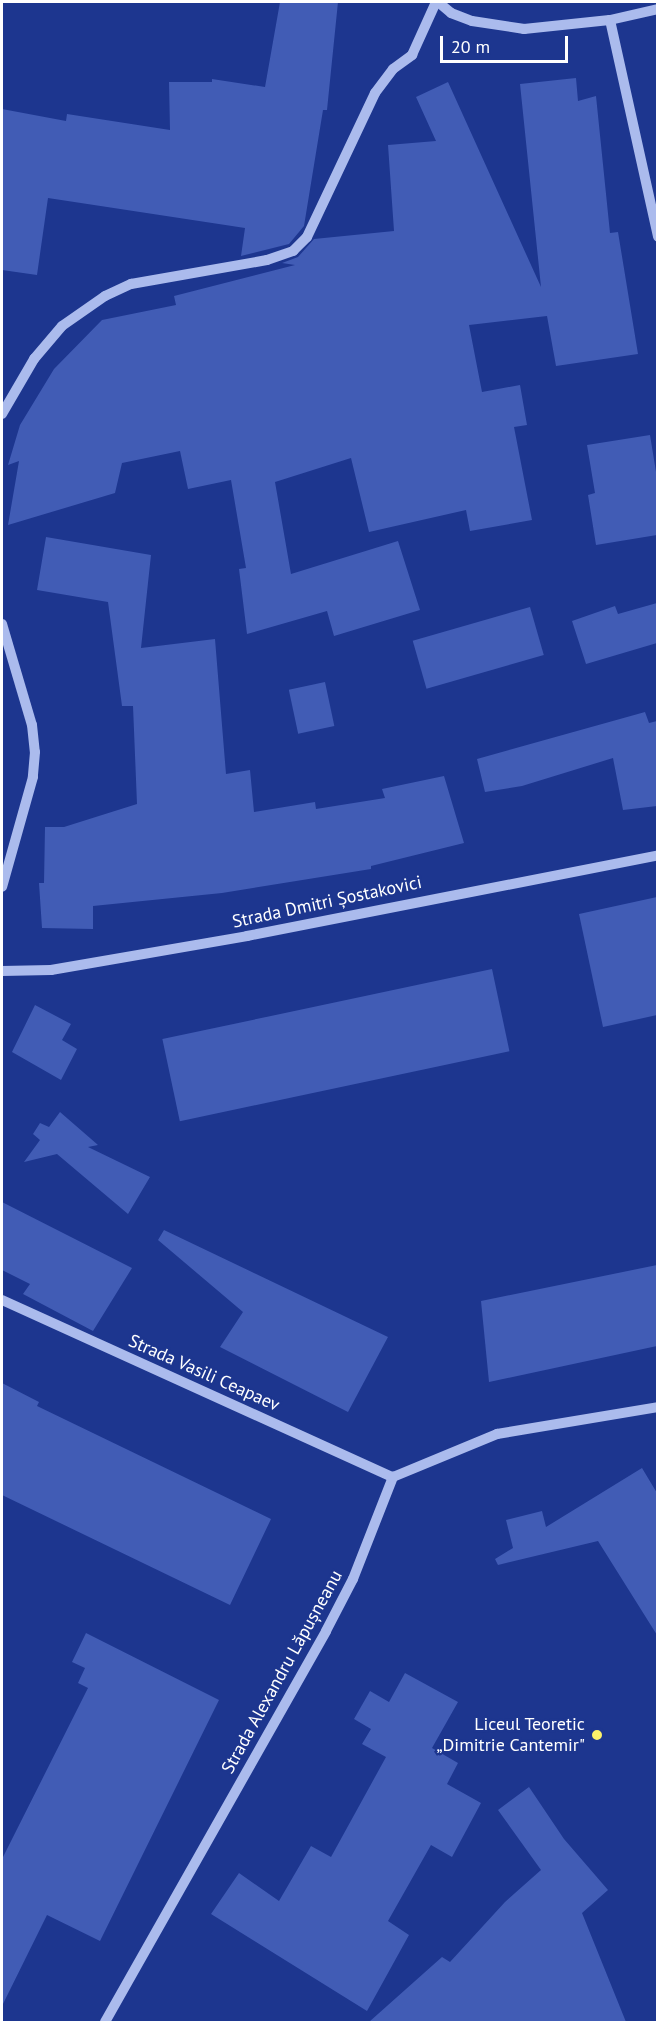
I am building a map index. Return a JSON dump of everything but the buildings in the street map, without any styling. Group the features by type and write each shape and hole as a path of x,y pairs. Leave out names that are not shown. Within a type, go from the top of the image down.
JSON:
{"street":[{"path":"2,414 34,359 62,326 105,296 131,284 267,260 293,251 307,237 375,93 393,69 412,55 437,2 451,13 472,21 524,29 610,20 657,9"},
{"path":"610,20 657,237"},
{"path":"2,624 32,725 35,752 33,777 2,887"},
{"name":"Strada Dmitri Șostakovici","path":"2,971 51,970 247,936 657,855"},
{"name":"Strada Vasili Ceapaev","path":"2,1300 393,1477"},
{"path":"393,1477 497,1434 657,1407"},
{"name":"Strada Alexandru Lăpușneanu","path":"105,2022 326,1631 353,1579 393,1477"}],"place":[{"name":"Liceul Teoretic „Dimitrie Cantemir\"","path":"597,1735"}]}
